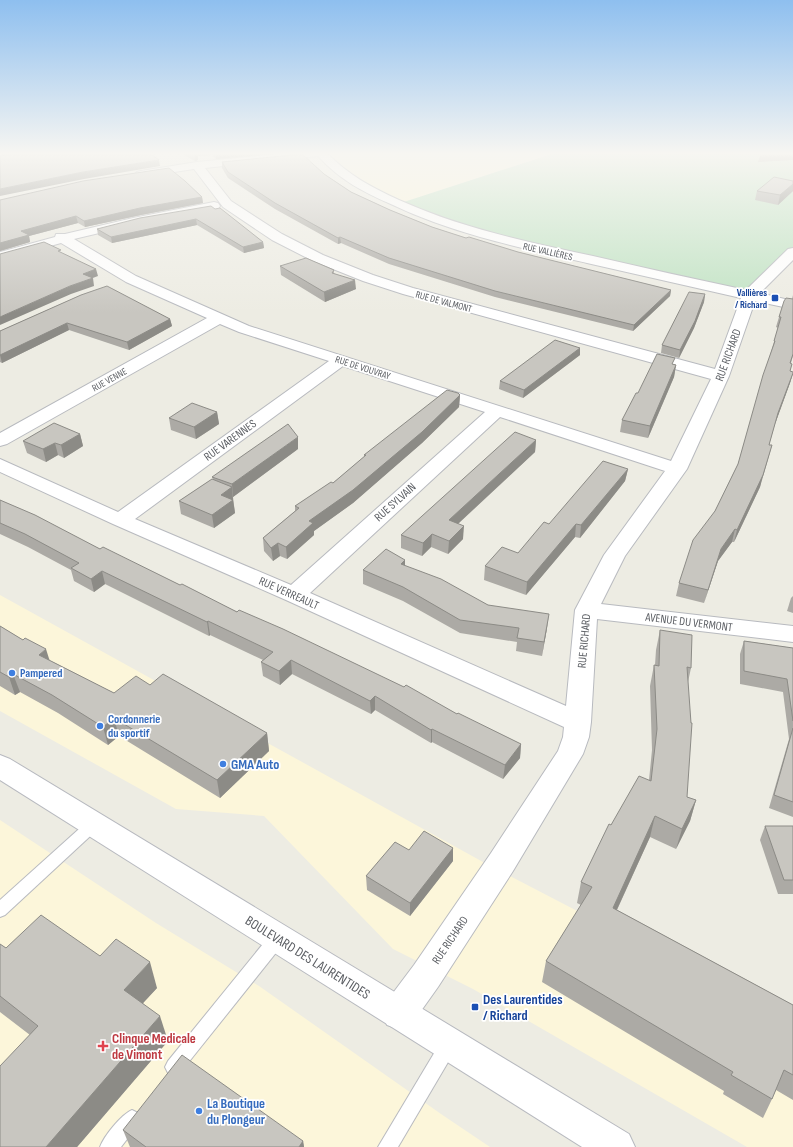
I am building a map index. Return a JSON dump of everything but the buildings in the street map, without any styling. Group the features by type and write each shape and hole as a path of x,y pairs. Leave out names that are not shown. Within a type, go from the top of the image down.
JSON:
{"street":[{"path":"0,256 61,238 166,214 212,207"},
{"name":"RUE DE VALMONT","path":"231,207 277,237 318,258 368,278 408,291 722,376"},
{"name":"RUE VALLIÈRES","path":"405,207 470,231 532,248 793,306"},
{"name":"RUE DE VOUVRAY","path":"61,238 131,279 244,329 676,469"},
{"name":"RUE RICHARD","path":"399,1013 426,976 502,862 559,774 574,747 578,722 586,610 614,555 676,469 722,376 750,296 793,252"},
{"path":"111,286 131,279"},
{"name":"RUE VENNE","path":"0,440 219,318"},
{"name":"RUE VARENNES","path":"120,520 341,360"},
{"name":"RUE SYLVAIN","path":"294,595 497,410"},
{"name":"RUE VERREAULT","path":"0,465 120,520 294,595 578,722"},
{"name":"AVENUE DU VERMONT","path":"586,610 793,634"},
{"name":"BOULEVARD DES LAURENTIDES","path":"0,766 616,1147"}],"lane":[{"path":"0,910 94,824"},
{"path":"163,1081 278,938"},
{"path":"387,1147 450,1044"},
{"path":"109,1147 143,1105"}],"shaded area":[{"path":"0,595 483,862 793,1023 793,1147 747,1147 473,989 393,949 264,816 176,809 0,711"},
{"path":"0,820 156,923 259,986 490,1147 0,1147"}],"green space":[{"path":"414,207 793,207 793,252 749,296 470,231"}],"place":[{"name":"Vallières / Richard","path":"775,298"},
{"name":"Pampered","path":"12,673"},
{"name":"Cordonnerie du sportif","path":"100,726"},
{"name":"GMA Auto","path":"223,764"},
{"name":"Des Laurentides / Richard","path":"475,1007"},
{"name":"Clinque Medicale de Vimont","path":"103,1046"},
{"name":"La Boutique du Plongeur","path":"199,1111"}]}
